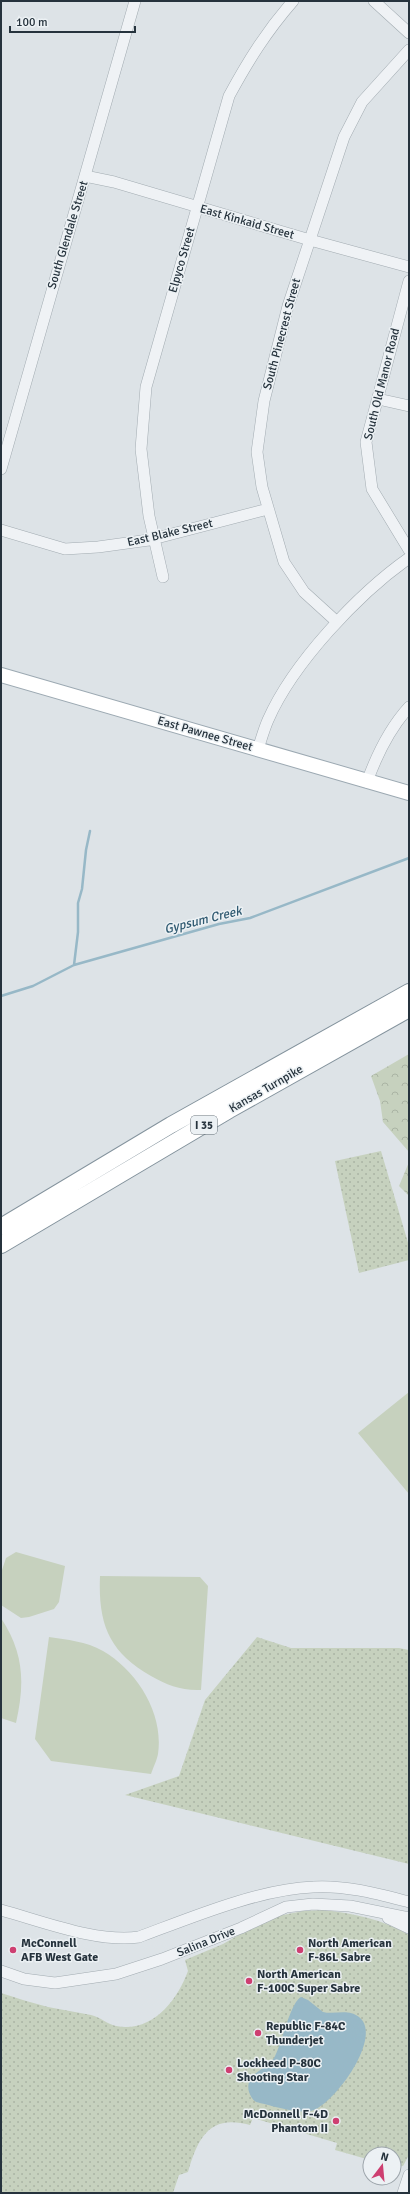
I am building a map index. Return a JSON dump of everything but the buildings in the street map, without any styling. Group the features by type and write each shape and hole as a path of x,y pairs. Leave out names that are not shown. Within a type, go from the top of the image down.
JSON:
{"highway":[{"name":"Kansas Turnpike","path":"1,1227 178,1122 409,992"},
{"name":"Kansas Turnpike","path":"1,1244 229,1110 409,1009"}],"main road":[{"name":"East Pawnee Street","path":"2,677 409,793"}],"street":[{"name":"South Glendale Street","path":"1,469 135,1"},
{"name":"Elpyco Street","path":"163,577 149,516 141,449 146,387 229,96 250,56 273,24 293,1"},
{"path":"374,1 409,33"},
{"name":"South Pinecrest Street","path":"337,622 304,592 284,562 262,488 257,452 264,401 288,306 344,137 359,108 409,50"},
{"name":"East Kinkaid Street","path":"85,176 114,182 310,240 409,267"},
{"name":"South Old Manor Road","path":"409,281 366,442 372,489 409,550"},
{"path":"378,399 409,406"},
{"name":"East Blake Street","path":"1,530 65,549 98,547 155,538 268,509"},
{"path":"258,749 268,720 286,685 337,622 385,575 409,558"},
{"path":"367,782 376,756 396,721 409,707"},
{"name":"Salina Drive","path":"1,1910 85,1933 124,1939 139,1937 264,1894 290,1889 314,1886 349,1888 409,1902"},
{"name":"Salina Drive","path":"1,1971 24,1979 56,1983 96,1978 162,1959 241,1928 286,1907 313,1904 368,1909 409,1918"},
{"path":"368,1909 409,1928"},
{"path":"403,2193 409,2175"}],"green space":[{"path":"409,1054 409,1152 383,1122 380,1101 371,1076"},
{"path":"381,1151 409,1246 409,1260 359,1273 335,1161"},
{"path":"409,1162 409,1196 399,1186"},
{"path":"409,1392 409,1494 358,1433"},
{"path":"16,1552 65,1566 59,1602 54,1609 21,1618 1,1605 1,1573 6,1558"},
{"path":"100,1576 200,1577 208,1586 201,1690 175,1687 163,1682 137,1667 125,1657 109,1635 104,1622 101,1608"},
{"path":"1,1618 9,1631 14,1644 20,1669 21,1695 16,1723 1,1718"},
{"path":"49,1637 76,1641 103,1651 115,1659 137,1682 146,1695 157,1723 159,1739 158,1754 151,1774 51,1761 35,1739"},
{"path":"257,1637 291,1648 399,1648 409,1650 409,1864 125,1795 179,1776 205,1700"},
{"path":"324,1910 347,1913 378,1921 399,1929 409,1935 409,2155 403,2166 402,2146 362,2146 362,2158 335,2150 337,2143 253,2118 250,2125 236,2122 225,2123 215,2126 208,2131 196,2148 188,2172 179,2175 173,2193 1,2193 1,1993 48,2007 91,2015 116,2026 129,2027 141,2025 152,2020 161,2012 177,1993 188,1971 185,1960 223,1944 268,1918 303,1911"}],"water":[{"path":"301,1997 308,2000 323,2012 346,2012 355,2014 365,2026 365,2039 361,2054 343,2084 321,2106 305,2112 284,2109 256,2102 250,2095 248,2086 253,2076 274,2058 293,2007"}],"waterway":[{"path":"74,965 78,932 78,903 82,889 86,850 90,831"},
{"name":"Gypsum Creek","path":"1,996 33,986 74,965 219,924 250,918 409,858"}],"place":[{"name":"McConnell AFB West Gate","path":"13,1950"},
{"name":"North American F-86L Sabre","path":"300,1950"},
{"name":"North American F-100C Super Sabre","path":"249,1981"},
{"name":"Republic F-84C Thunderjet","path":"258,2033"},
{"name":"Lockheed P-80C Shooting Star","path":"229,2070"},
{"name":"McDonnell F-4D Phantom II","path":"336,2121"}]}
